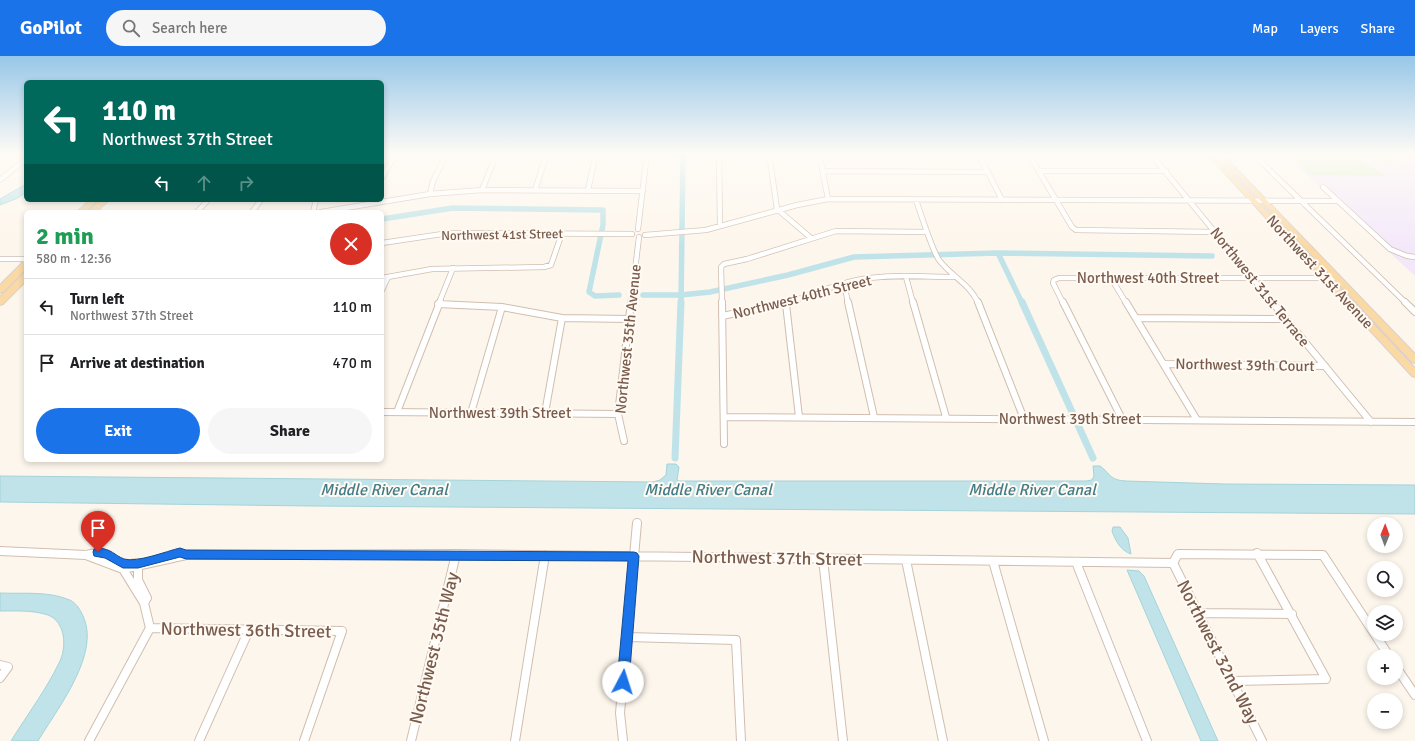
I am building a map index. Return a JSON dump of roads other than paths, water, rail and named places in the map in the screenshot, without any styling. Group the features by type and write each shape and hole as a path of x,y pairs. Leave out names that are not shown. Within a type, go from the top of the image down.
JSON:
{"main road":[{"name":"Northwest 31st Avenue","path":"1239,185 1415,374"},
{"name":"Northwest 31st Avenue","path":"1249,185 1415,360"},
{"path":"83,210 92,202"},
{"path":"94,210 103,202"},
{"path":"0,290 24,266"},
{"path":"0,302 24,278"}],"street":[{"path":"430,194 432,185"},
{"path":"482,190 484,185"},
{"path":"535,190 537,185"},
{"path":"588,190 589,185"},
{"path":"634,232 644,185"},
{"path":"719,185 720,226"},
{"path":"773,185 777,210 811,238"},
{"path":"825,185 828,199"},
{"path":"994,185 1002,200"},
{"path":"1047,185 1072,227 1076,230 1215,232"},
{"name":"Northwest 31st Terrace","path":"1177,185 1371,422"},
{"path":"1285,185 1415,312"},
{"path":"1323,187 1390,249 1407,256 1415,257"},
{"path":"384,200 430,194 482,190 643,191"},
{"path":"634,232 643,234 685,232 720,226 803,203 828,199 1338,202"},
{"path":"916,200 933,250 938,259 954,277 974,293 1024,419"},
{"path":"199,210 206,202"},
{"path":"331,210 372,202"},
{"path":"724,444 720,267 724,264 747,259 836,231 927,232"},
{"path":"634,232 643,234"},
{"name":"Northwest 41st Street","path":"384,243 450,233 634,232"},
{"path":"384,278 432,269 544,267 551,265 554,260 562,233"},
{"name":"Northwest 35th Avenue","path":"624,441 618,414 629,319 643,234"},
{"path":"0,259 24,259"},
{"path":"397,412 453,268"},
{"path":"384,286 388,277"},
{"path":"906,277 946,417"},
{"name":"Northwest 40th Street","path":"722,316 786,304 844,283 878,278 954,277"},
{"name":"Northwest 40th Street","path":"1122,420 1053,283 1054,280 1059,278 1338,278"},
{"path":"1111,278 1165,364 1197,420"},
{"path":"844,283 874,417"},
{"path":"438,304 502,307 562,318 629,319"},
{"path":"786,304 799,417"},
{"path":"471,413 502,307"},
{"path":"545,414 562,318"},
{"path":"1136,318 1286,319"},
{"name":"Northwest 39th Court","path":"1165,364 1325,366"},
{"name":"Northwest 39th Street","path":"384,412 618,414"},
{"name":"Northwest 39th Street","path":"724,417 946,417 1415,422"},
{"path":"623,741 620,713 637,523"},
{"path":"0,551 86,555 124,566 144,603 150,628 89,741"},
{"path":"1173,563 1178,554 1257,553 1323,555 1345,586 1361,615 1384,649"},
{"path":"1233,682 1326,679 1292,614 1257,553"},
{"name":"Northwest 37th Street","path":"124,566 137,565 186,555 456,554 1173,563"},
{"name":"Northwest 35th Way","path":"411,741 456,554"},
{"path":"514,741 546,555"},
{"path":"823,559 843,741"},
{"path":"906,560 943,741"},
{"path":"993,561 1044,741"},
{"path":"1076,562 1147,741"},
{"name":"Northwest 32nd Way","path":"1173,563 1262,741"},
{"path":"137,565 138,580 147,598 144,603"},
{"path":"1198,613 1292,614"},
{"name":"Northwest 36th Street","path":"150,628 342,631 304,741"},
{"path":"198,741 249,630"},
{"path":"627,637 736,640 741,741"},
{"path":"0,678 4,666"},
{"path":"1403,677 1415,695"}],"water":[{"path":"24,185 24,194 18,198 0,205 0,199"},
{"name":"Middle River Canal","path":"667,464 676,464 679,467 677,480 679,481 1086,481 1092,480 1094,476 1093,466 1100,466 1113,478 1126,481 1224,484 1415,485 1415,514 312,506 0,502 0,476 653,482 660,480 666,475"},
{"path":"1113,527 1120,527 1128,538 1131,554 1127,553 1119,545 1112,531"},
{"path":"1127,570 1139,571 1144,576 1218,741 1201,741"},
{"path":"0,593 34,593 59,596 70,600 75,603 83,616 87,631 86,647 82,664 65,697 38,741 11,741 42,693 62,657 64,643 62,629 54,618 42,613 0,611"}],"waterway":[{"path":"681,295 683,185"},
{"path":"384,219 453,208 603,210 603,225 589,292 595,296 619,295"},
{"path":"681,295 710,292 788,275 854,257 998,253"},
{"path":"998,253 1212,256"},
{"path":"998,253 1022,303"},
{"path":"643,295 681,295"},
{"path":"681,295 681,303"},
{"path":"675,458 681,302"},
{"path":"1022,302 1093,458"}]}
